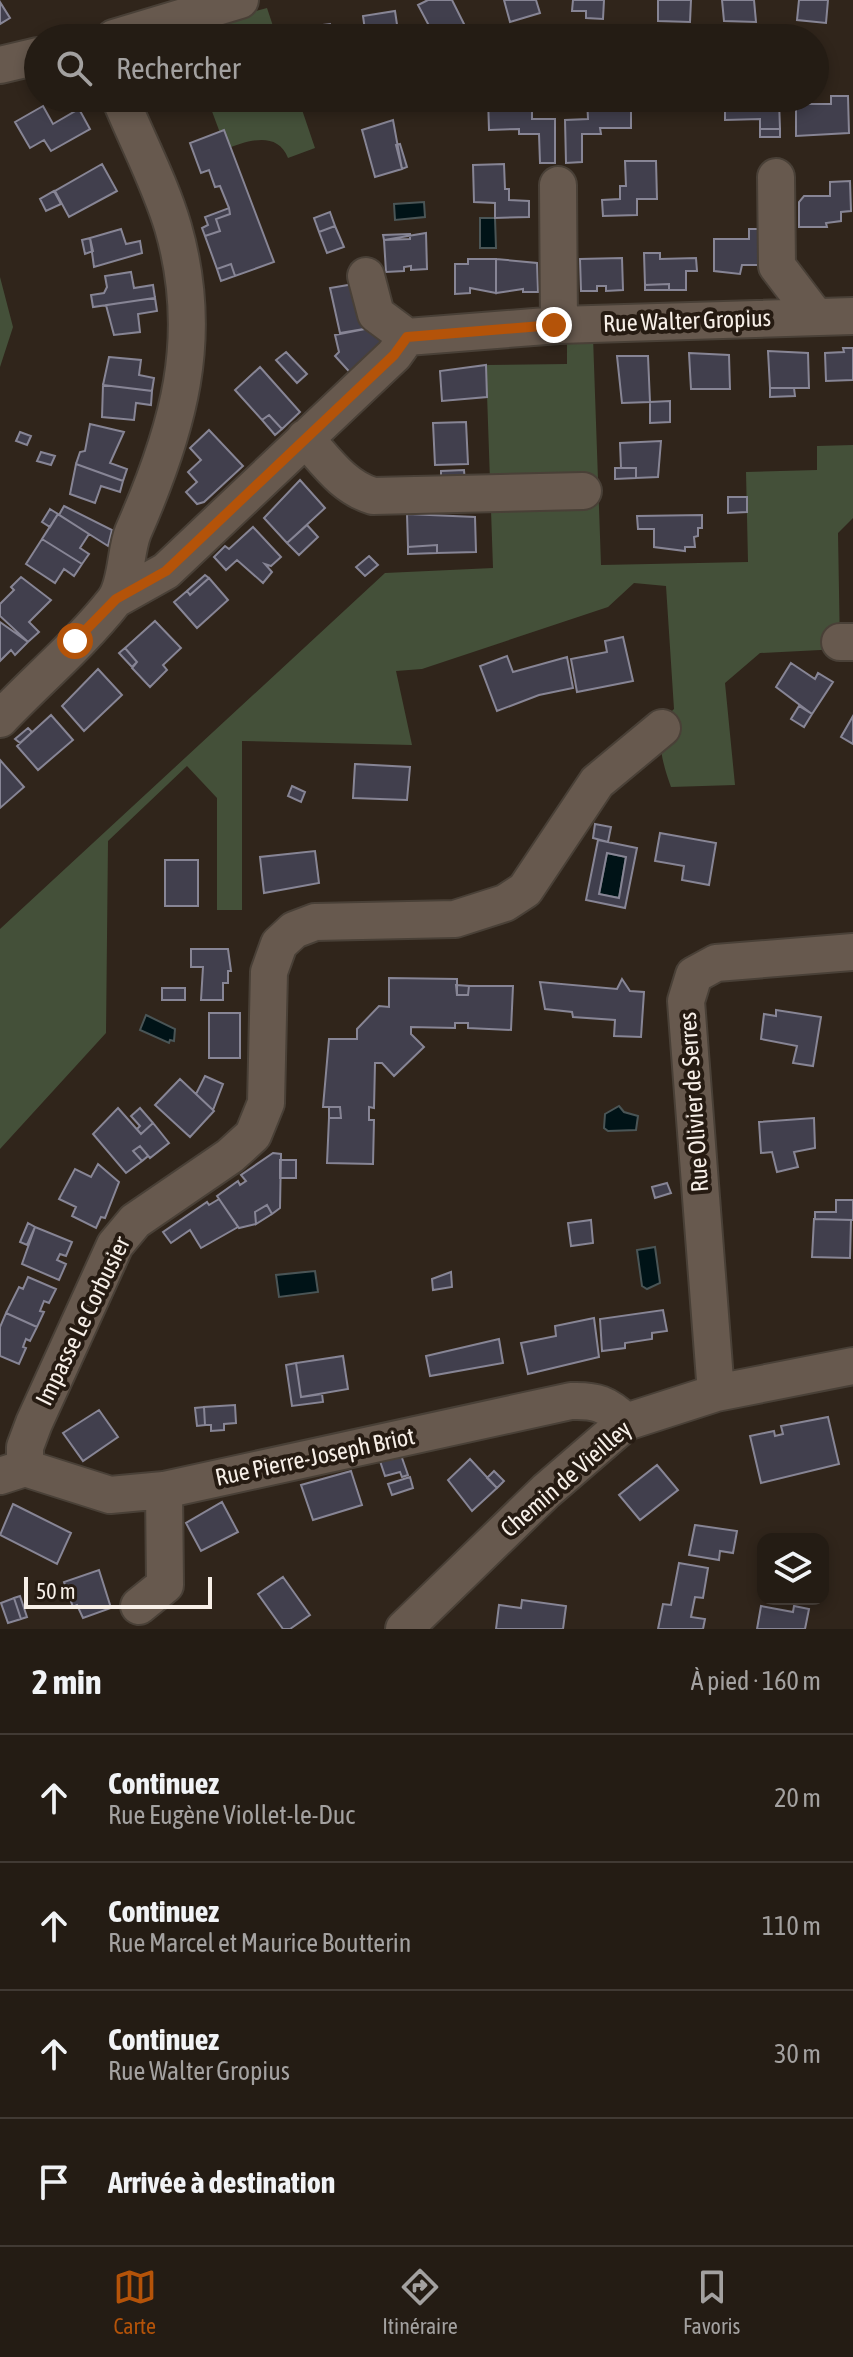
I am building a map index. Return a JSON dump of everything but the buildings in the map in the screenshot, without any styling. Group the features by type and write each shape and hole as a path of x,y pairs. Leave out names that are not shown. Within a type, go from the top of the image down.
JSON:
{"street":[{"path":"160,24 240,0"},
{"path":"0,65 24,59"},
{"path":"116,599 130,540 161,469 177,419 186,345 185,298 172,225 126,112"},
{"name":"Rue Walter Gropius","path":"776,177 777,266 815,316"},
{"path":"558,185 559,325"},
{"path":"0,719 116,599 166,571 394,355 407,337 376,314 366,276"},
{"name":"Rue Walter Gropius","path":"407,337 559,325 853,316"},
{"path":"305,438 345,482 356,491 373,496 583,491"},
{"name":"Impasse Le Corbusier","path":"12,1472 115,1245 135,1221 230,1156 253,1135 266,1103 269,972 279,944 294,930 315,922 455,919 505,903 525,890 597,782 662,728"},
{"name":"Rue Olivier de Serres","path":"716,1393 686,1001 694,975 716,963 853,952"},
{"name":"Chemin de Vieilley","path":"404,1629 546,1491 626,1422 716,1393 853,1366"},
{"name":"Rue Pierre-Joseph Briot","path":"12,1472 110,1495 164,1490 571,1401 595,1400 610,1407 626,1422"},
{"path":"139,1606 165,1585 164,1490"}],"green space":[{"path":"267,8 272,24 209,24"},
{"path":"212,112 303,112 315,148 288,158 283,149 269,141 252,141 226,149"},
{"path":"0,277 13,327 0,367"},
{"path":"567,337 593,337 601,565 748,562 746,472 817,470 817,446 853,445 853,518 838,533 840,649 760,653 725,683 735,785 671,787 661,747 663,726 674,709 666,586 634,583 608,607 422,669 396,671 412,745 242,741 242,910 217,910 217,798 187,766 108,841 106,1033 0,1149 0,929 385,573 493,568 486,365 567,364"}],"shaded area":[{"path":"424,202 425,217 395,220 394,204"},
{"path":"480,218 495,218 496,248 480,248"},
{"path":"607,853 626,857 619,898 599,894"},
{"path":"146,1015 175,1029 174,1041 170,1040 169,1043 140,1030"},
{"path":"619,1106 624,1112 638,1116 636,1130 608,1131 604,1128 605,1114"},
{"path":"655,1247 660,1283 647,1289 642,1286 637,1250"},
{"path":"315,1271 318,1292 279,1297 276,1275"}],"route":[{"path":"75,641 116,599 166,571 394,355 407,337 554,325"}]}
